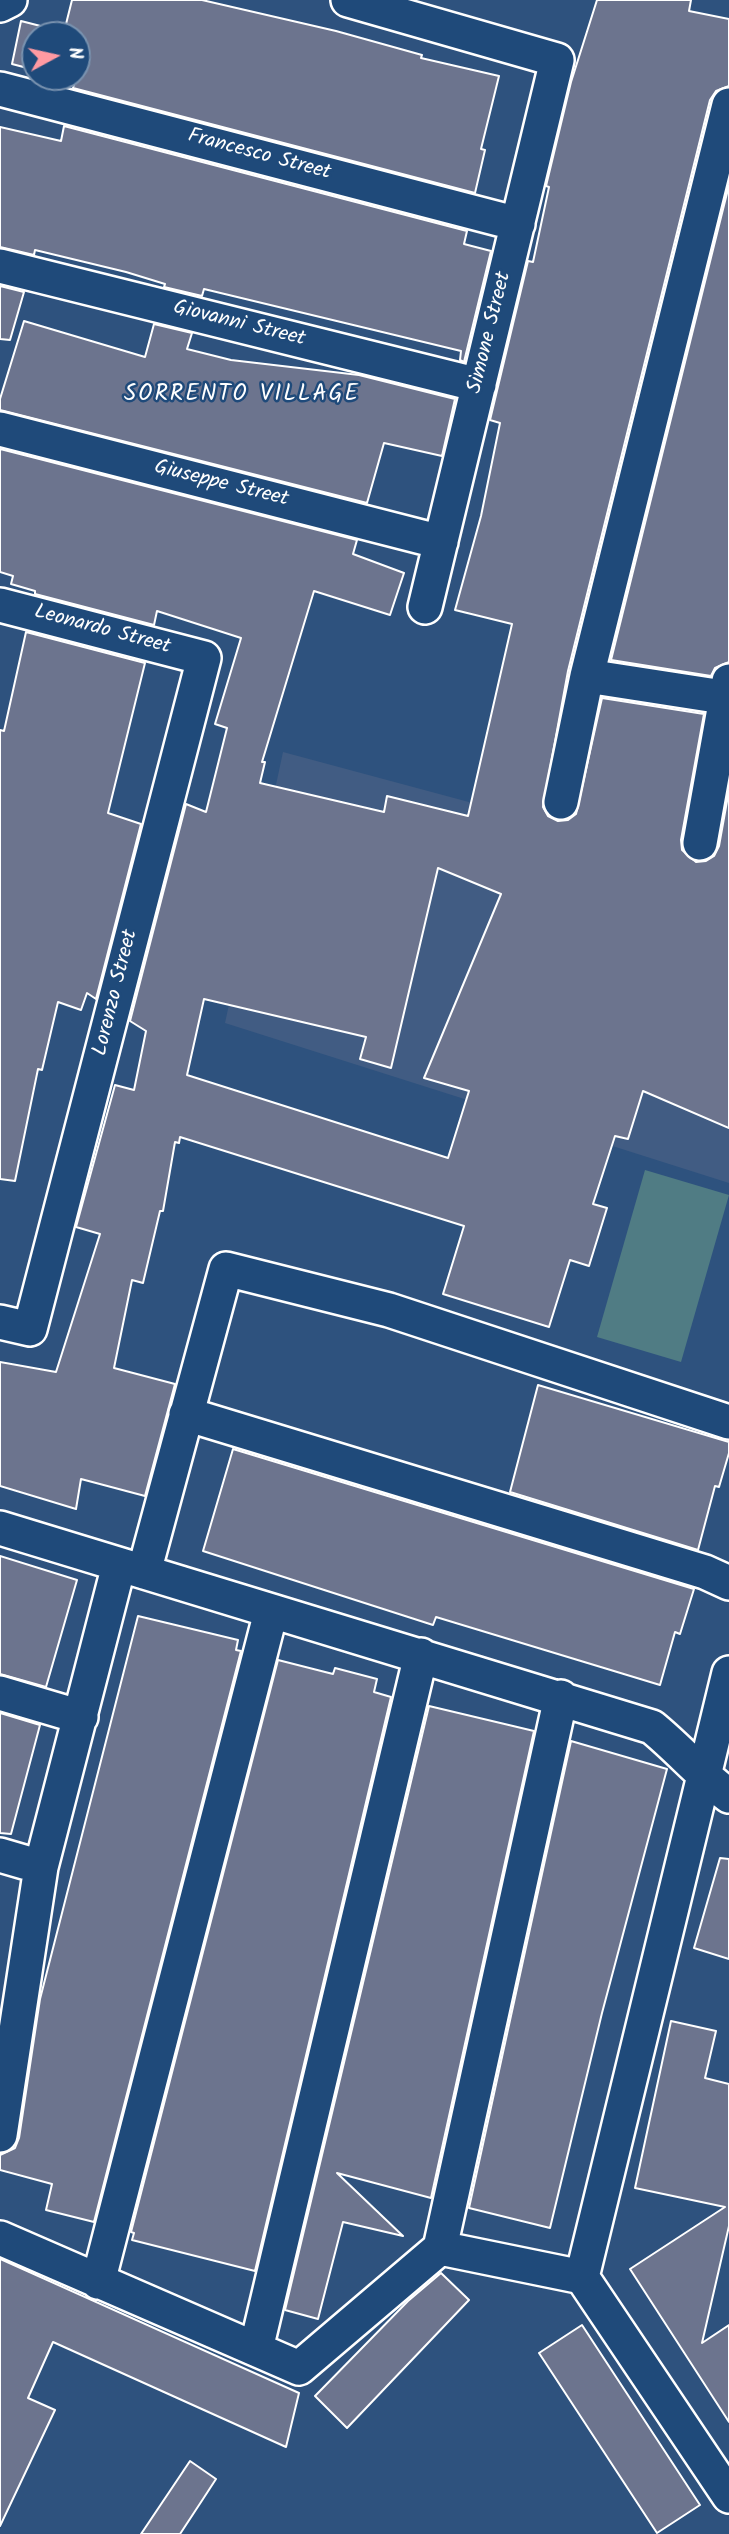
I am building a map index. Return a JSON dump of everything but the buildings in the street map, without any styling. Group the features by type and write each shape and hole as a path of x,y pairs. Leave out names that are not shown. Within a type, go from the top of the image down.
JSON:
{"street":[{"path":"0,5 10,0"},
{"name":"Simone Street","path":"348,0 557,60 425,607"},
{"name":"Francesco Street","path":"0,89 518,224"},
{"path":"561,802 587,676 729,106"},
{"name":"Giovanni Street","path":"0,266 479,385"},
{"name":"Giuseppe Street","path":"0,429 442,542"},
{"name":"Leonardo Street","path":"1,610 204,658"},
{"name":"Lorenzo Street","path":"15,1325 204,658"},
{"path":"587,676 728,692 700,843"},
{"path":"0,2135 41,1867 81,1717 186,1414 226,1269 389,1310 729,1422"},
{"path":"186,1414 705,1572 729,1583"},
{"path":"0,1528 271,1612 561,1697 652,1727 682,1751 717,1787"},
{"path":"98,2283 271,1612"},
{"path":"257,2349 421,1655"},
{"path":"582,2277 717,1787 729,1672"},
{"path":"0,1693 81,1717"},
{"path":"0,2238 98,2283 299,2368 440,2248 561,1697"},
{"path":"0,1856 41,1867"},
{"path":"440,2248 582,2277 729,2496"}],"shaded area":[{"path":"283,752 480,805 729,897 729,1183 225,1023"}],"green space":[{"path":"645,1170 729,1195 681,1362 597,1337"}],"district":[{"name":"SORRENTO VILLAGE","path":"242,396"}]}
